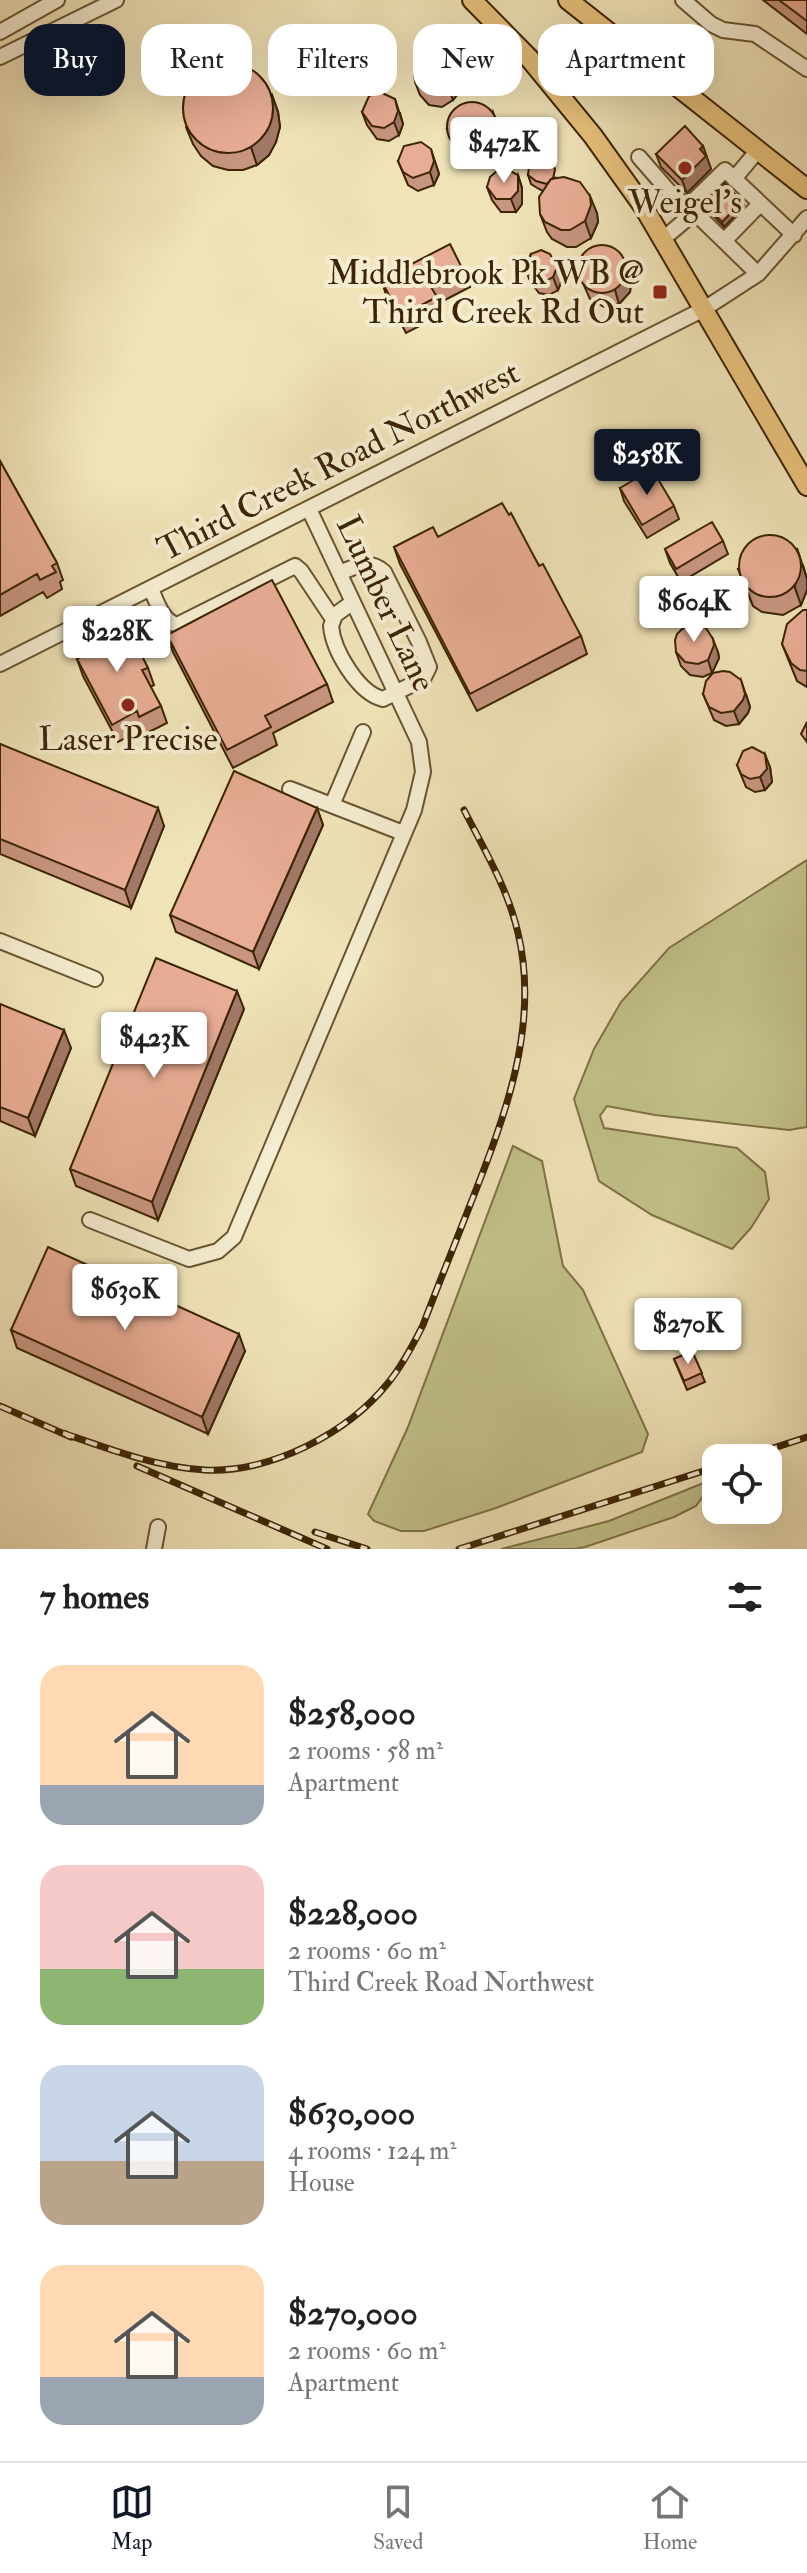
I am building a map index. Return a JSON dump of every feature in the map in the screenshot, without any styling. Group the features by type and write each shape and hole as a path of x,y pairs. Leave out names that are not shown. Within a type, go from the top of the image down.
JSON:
{"main road":[{"path":"472,0 529,58 593,136 643,206 807,486"},
{"path":"568,0 807,189"}],"street":[{"path":"0,32 57,0"},
{"path":"0,57 116,0"},
{"path":"683,0 711,24 723,30 755,34 807,69"},
{"path":"734,179 758,150"},
{"path":"647,161 673,196 692,209 758,274"},
{"path":"663,239 710,194 725,170 794,235"},
{"path":"725,240 739,222 760,204"},
{"name":"Third Creek Road Northwest","path":"0,664 704,309 758,274 807,218"},
{"name":"Lumber Lane","path":"90,1220 189,1259 218,1251 234,1237 414,810 423,772 419,742 309,509"},
{"path":"340,573 362,564 380,568 429,667 427,674 416,684 383,699 374,697 352,676 332,633 333,619 353,602"},
{"path":"151,589 165,617 177,625 295,566 333,619"},
{"path":"332,805 363,732"},
{"path":"290,789 403,833"},
{"path":"0,941 95,979"},
{"path":"154,1549 158,1527"}],"shaded area":[{"path":"807,860 807,1127 789,1130 655,1115 607,1106 600,1116 604,1128 737,1148 765,1172 769,1199 751,1228 732,1249 652,1215 599,1181 574,1099 594,1049 621,1002 669,948"},
{"path":"513,1146 542,1161 563,1266 583,1290 648,1434 642,1452 496,1508 424,1531 401,1531 374,1521 368,1514 408,1427"},
{"path":"702,1484 702,1498 696,1506 674,1517 585,1547 501,1549 609,1521"}],"building":[{"path":"779,0 807,0 807,21"},
{"path":"252,70 266,83 268,96 272,99 272,117 266,133 245,150 228,153 211,150 196,140 186,125 185,96 252,96"},
{"path":"369,96 395,99 398,111 394,122 384,128 372,126 362,112"},
{"path":"472,102 489,110 497,127 489,144 472,152 455,144 447,127 455,110"},
{"path":"685,126 703,146 700,149 706,156 682,180 656,154"},
{"path":"421,142 431,149 434,161 430,172 413,178 403,172 398,161 404,146"},
{"path":"541,155 550,158 555,169 553,179 547,184 528,175 533,158"},
{"path":"498,170 508,170 518,175 518,191 511,199 496,199 487,187 490,177"},
{"path":"564,177 580,182 590,196 591,205 585,221 570,230 561,230 545,222 540,214 539,197 551,179"},
{"path":"725,183 742,202 722,222 704,203"},
{"path":"450,244 463,270 431,287 437,297 400,316 381,280"},
{"path":"602,245 619,252 626,269 619,286 602,293 585,286 578,269 585,252"},
{"path":"541,250 550,254 557,267 553,277 544,282 534,280 525,268 531,254"},
{"path":"0,461 57,563 52,566 56,572 40,580 37,574 0,595"},
{"path":"652,469 674,506 642,525 620,488"},
{"path":"502,503 509,515 511,513 539,566 543,564 581,636 470,694 394,547 433,527 438,537"},
{"path":"712,522 723,541 676,569 665,549"},
{"path":"764,535 776,535 792,544 799,554 799,578 792,588 776,597 764,597 744,583 739,572 739,560 753,540"},
{"path":"272,580 327,684 265,716 271,727 227,750 167,635"},
{"path":"807,610 807,671 791,663 782,644 787,624"},
{"name":"Laser Precise","path":"118,622 132,649 137,646 148,668 142,670 161,706 139,717 137,711 112,725 77,659 82,656 75,644"},
{"path":"694,624 706,628 714,645 708,660 698,664 685,662 676,652 677,634"},
{"path":"723,671 741,680 745,694 734,711 721,713 709,707 703,694 706,681 713,673"},
{"path":"807,722 807,742 801,734"},
{"path":"0,744 158,808 125,890 0,839"},
{"path":"752,747 765,754 767,769 760,777 750,779 741,774 737,765 743,751"},
{"path":"234,771 317,808 253,952 170,915"},
{"path":"156,958 237,991 152,1202 70,1169"},
{"path":"0,1004 64,1030 28,1118 0,1107"},
{"path":"48,1247 239,1334 202,1417 11,1330"},
{"path":"692,1351 702,1373 684,1381 674,1359"}],"railway":[{"path":"63,1433 133,1456 187,1468 230,1469 256,1465 306,1446 352,1418 388,1383 403,1362 423,1325 496,1136 516,1070 522,1036 524,967 514,917 502,885 464,810"},
{"path":"0,1406 71,1437"},
{"path":"782,1445 807,1437"},
{"path":"137,1466 327,1549"},
{"path":"459,1549 702,1471"},
{"path":"315,1532 367,1549"}],"place":[{"name":"Weigel's","path":"685,168"},
{"name":"Middlebrook Pk WB @ Third Creek Rd Out","path":"660,292"},
{"name":"Laser Precise","path":"128,705"}]}
